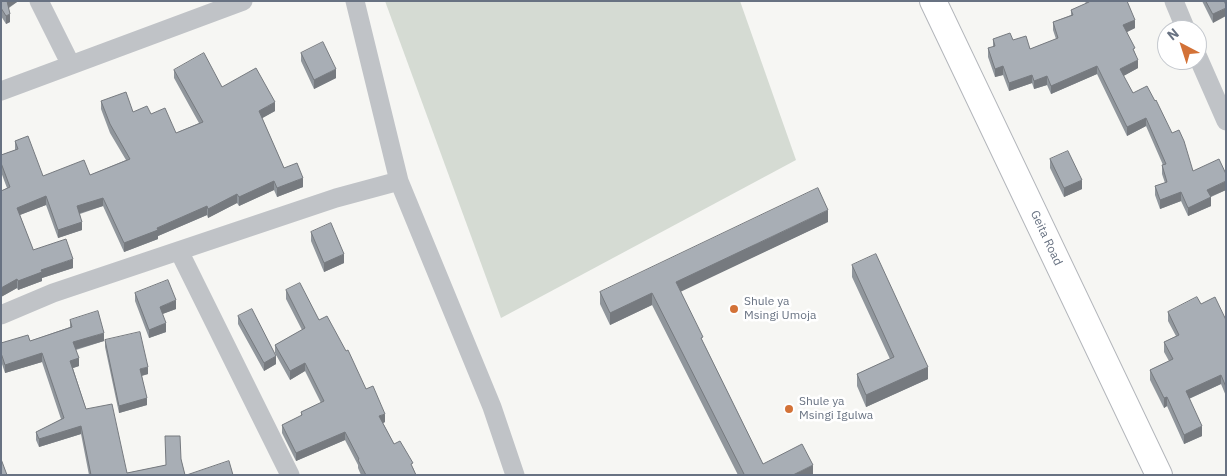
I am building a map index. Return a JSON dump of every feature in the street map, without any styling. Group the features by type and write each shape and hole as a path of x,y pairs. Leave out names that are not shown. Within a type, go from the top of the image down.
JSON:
{"main road":[{"name":"Geita Road","path":"934,1 1159,475"}],"street":[{"path":"39,1 71,65"},
{"path":"1,91 243,1"},
{"path":"355,1 399,181 492,407 515,475"},
{"path":"1174,1 1182,20"},
{"path":"1204,70 1226,121"},
{"path":"1,316 53,293 336,198 399,181"},
{"path":"179,251 290,475"}],"shaded area":[{"path":"385,1 740,1 796,160 501,318"}],"building":[{"path":"1,1 7,1 10,14 6,16 1,8"},
{"path":"1089,1 1127,1 1135,20 1123,25 1135,48 1133,49 1138,60 1120,69 1133,93 1147,86 1172,133 1179,130 1193,171 1219,159 1226,174 1226,181 1207,190 1211,197 1188,208 1181,192 1160,200 1155,186 1167,182 1162,165 1166,164 1146,118 1127,127 1097,66 1051,86 1047,76 1034,81 1032,75 1009,83 1003,66 995,69 988,48 995,46 993,39 1010,33 1013,40 1026,36 1030,49 1058,38 1053,22 1073,15 1071,10"},
{"path":"1206,1 1224,1 1226,8 1213,14"},
{"path":"323,42 336,69 314,80 301,53"},
{"path":"204,53 222,87 256,68 275,102 259,111 284,168 297,163 303,178 277,188 274,181 239,197 237,194 208,209 207,206 157,228 158,230 124,243 103,198 77,206 82,222 58,230 46,196 17,208 33,250 66,239 73,259 41,270 42,272 18,281 17,279 1,288 1,191 10,187 1,163 1,155 18,149 15,141 28,136 43,176 84,160 90,175 130,159 110,124 101,101 126,92 133,112 147,106 151,114 165,108 176,133 203,122 174,70"},
{"path":"1068,151 1082,180 1064,188 1050,159"},
{"path":"818,188 828,210 676,282 703,337 701,338 763,464 802,444 813,465 793,475 743,475 652,293 610,313 600,292"},
{"path":"331,223 344,254 324,263 311,232"},
{"path":"876,254 928,367 866,395 857,374 894,357 852,265"},
{"path":"168,280 176,300 160,307 166,323 149,330 135,293"},
{"path":"300,283 319,320 327,316 346,351 348,350 366,389 373,386 385,414 379,416 394,444 400,441 413,463 411,464 416,475 366,475 345,432 296,453 282,425 302,415 301,412 324,401 305,363 290,371 275,345 305,328 286,290"},
{"path":"1197,297 1201,304 1215,297 1226,320 1226,387 1221,375 1186,391 1202,426 1184,435 1167,397 1164,398 1150,370 1173,359 1164,342 1179,335 1168,312"},
{"path":"252,309 276,356 264,363 238,316"},
{"path":"98,311 104,333 73,342 79,358 70,361 86,409 112,404 127,473 166,465 165,436 180,436 181,459 185,475 91,475 81,426 39,439 36,432 64,418 42,353 5,365 1,353 1,343 28,335 30,341 72,327 70,320"},
{"path":"140,332 148,367 140,369 147,398 119,406 105,340"},
{"path":"1,459 7,475 1,475"},
{"path":"229,461 233,475 187,475"}],"place":[{"name":"Shule ya Msingi Umoja","path":"734,309"},
{"name":"Shule ya Msingi Igulwa","path":"789,409"}]}
